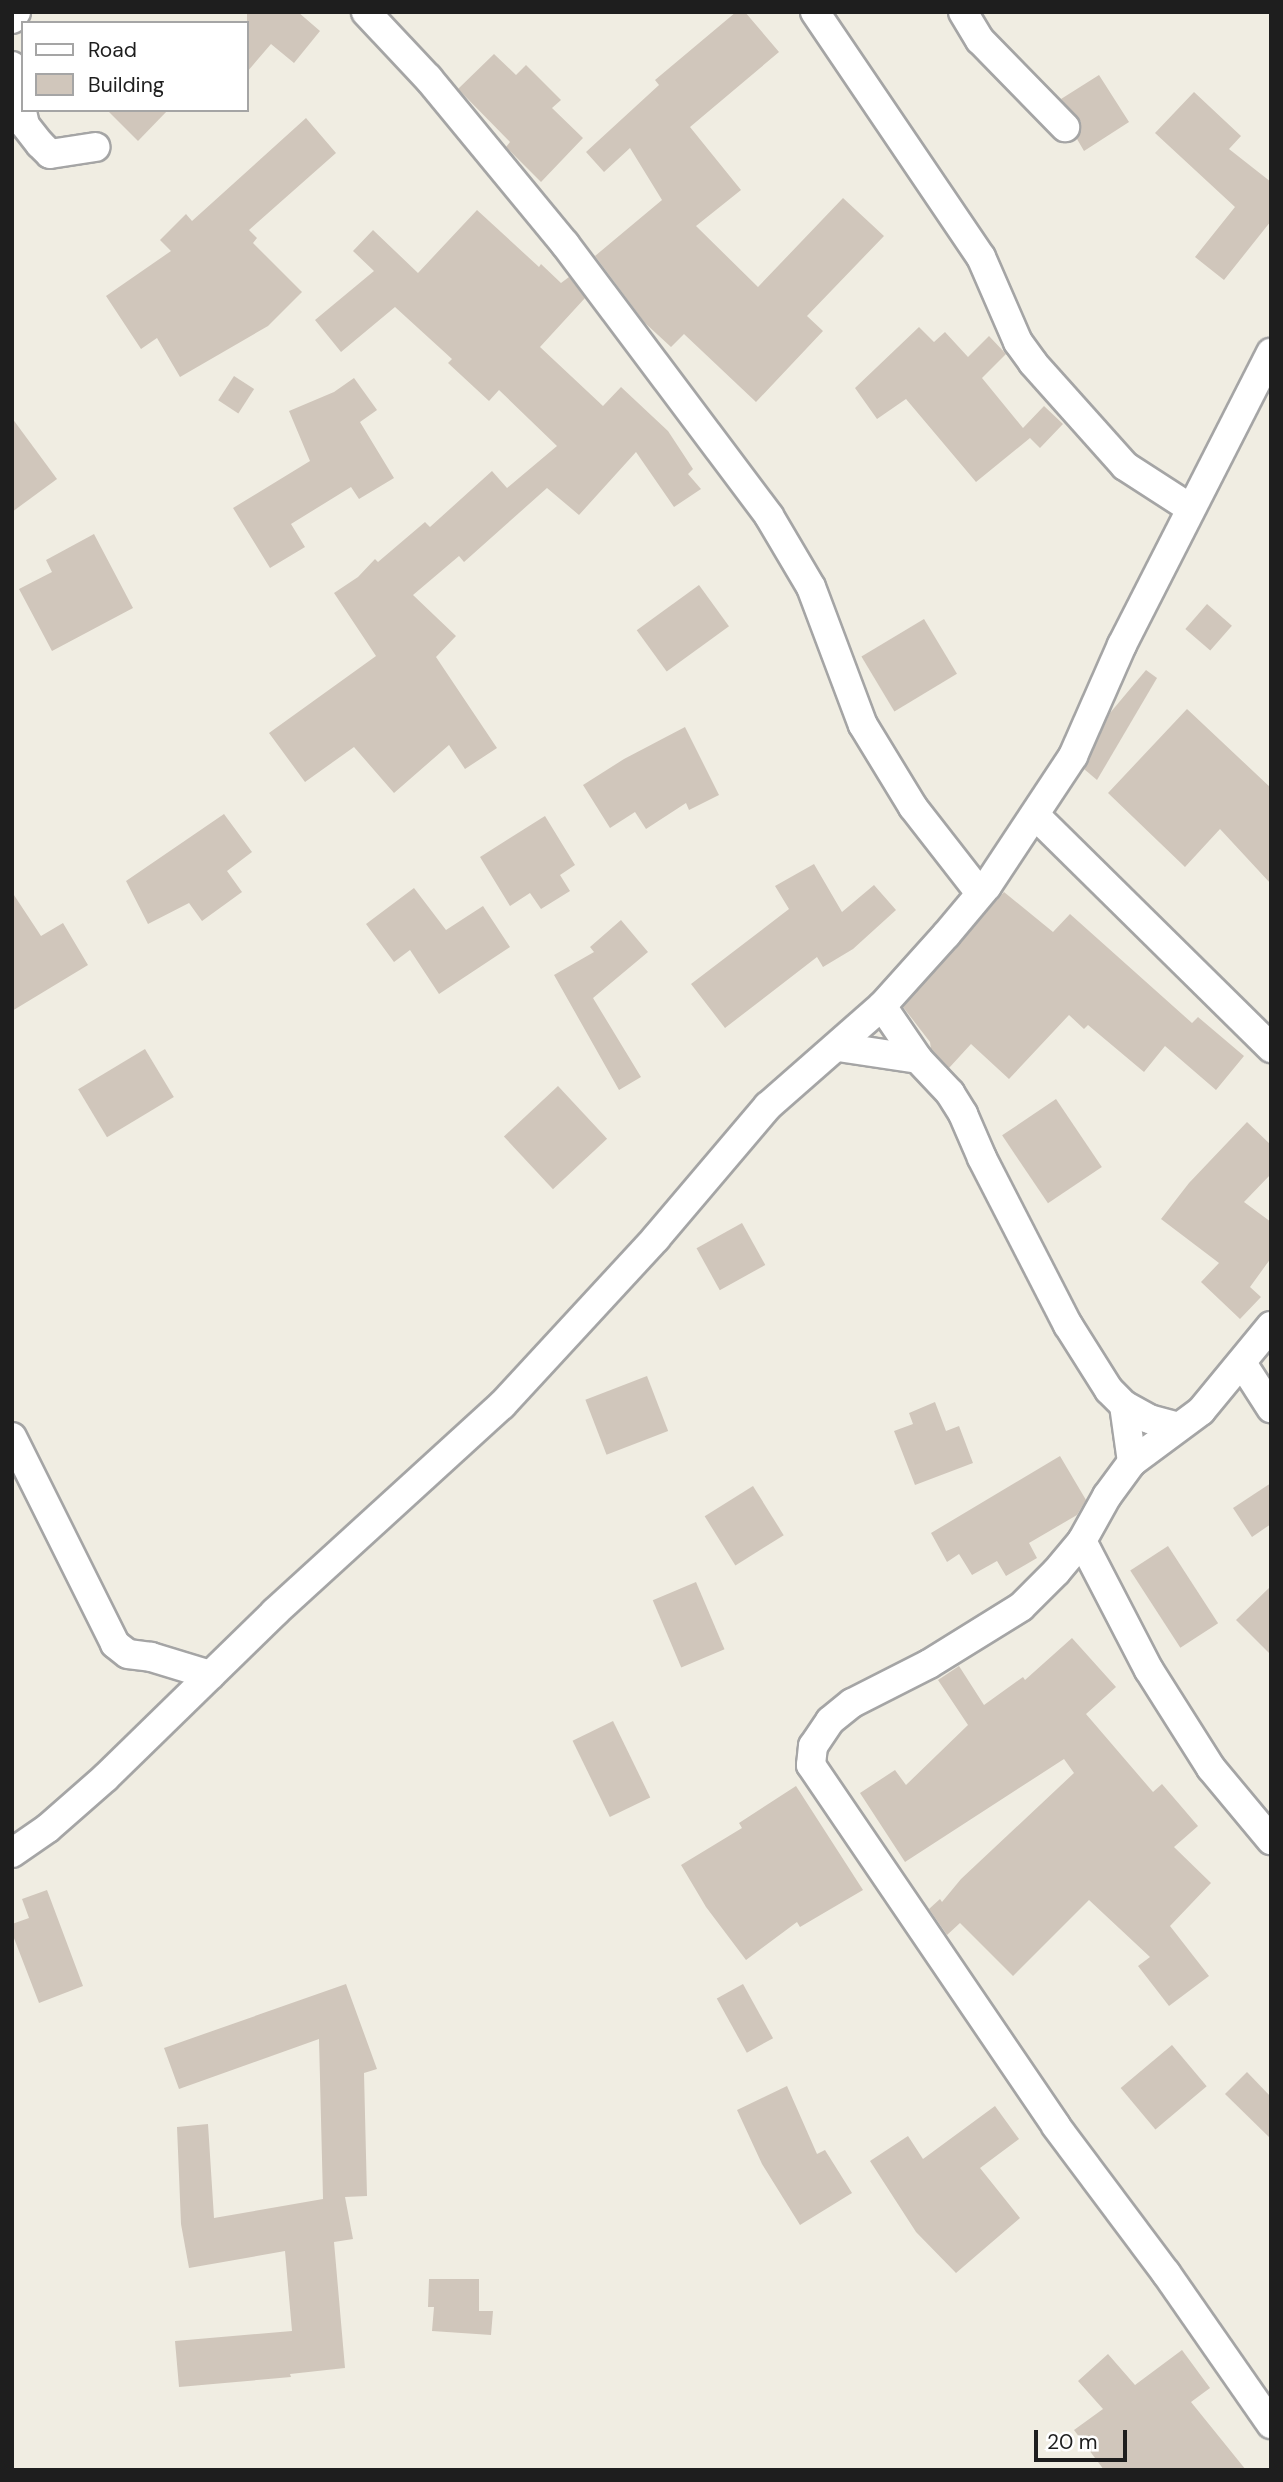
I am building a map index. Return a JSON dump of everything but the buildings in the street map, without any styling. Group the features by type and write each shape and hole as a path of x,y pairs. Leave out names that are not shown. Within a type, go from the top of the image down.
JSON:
{"street":[{"path":"12,19 16,12"},
{"path":"366,12 428,78 565,244 769,516 811,587 863,725 913,807 980,894"},
{"path":"815,12 981,257 1008,321 1033,363 1125,466 1191,508"},
{"path":"963,12 980,40 1065,127"},
{"path":"12,66 21,107"},
{"path":"22,112 25,125 50,154 95,147"},
{"path":"12,1853 48,1828 106,1777 410,1486 502,1405 656,1238 768,1106 882,1006 980,894 1073,756 1122,645 1271,353"},
{"path":"1035,816 1271,1048"},
{"path":"882,1006 918,1059 950,1093 963,1114 982,1158 1068,1325 1109,1390 1124,1405 1149,1419 1178,1427"},
{"path":"838,1047 918,1059"},
{"path":"1271,1326 1209,1402 1132,1462 1107,1496 1082,1541 1021,1607 929,1664 852,1703 830,1721 813,1746 811,1765 1056,2126 1166,2273 1271,2424"},
{"path":"1242,1363 1271,1408"},
{"path":"1124,1405 1132,1462"},
{"path":"12,1437 115,1644 128,1654 151,1657 210,1675"},
{"path":"1082,1541 1156,1681 1211,1768 1271,1840"}]}
